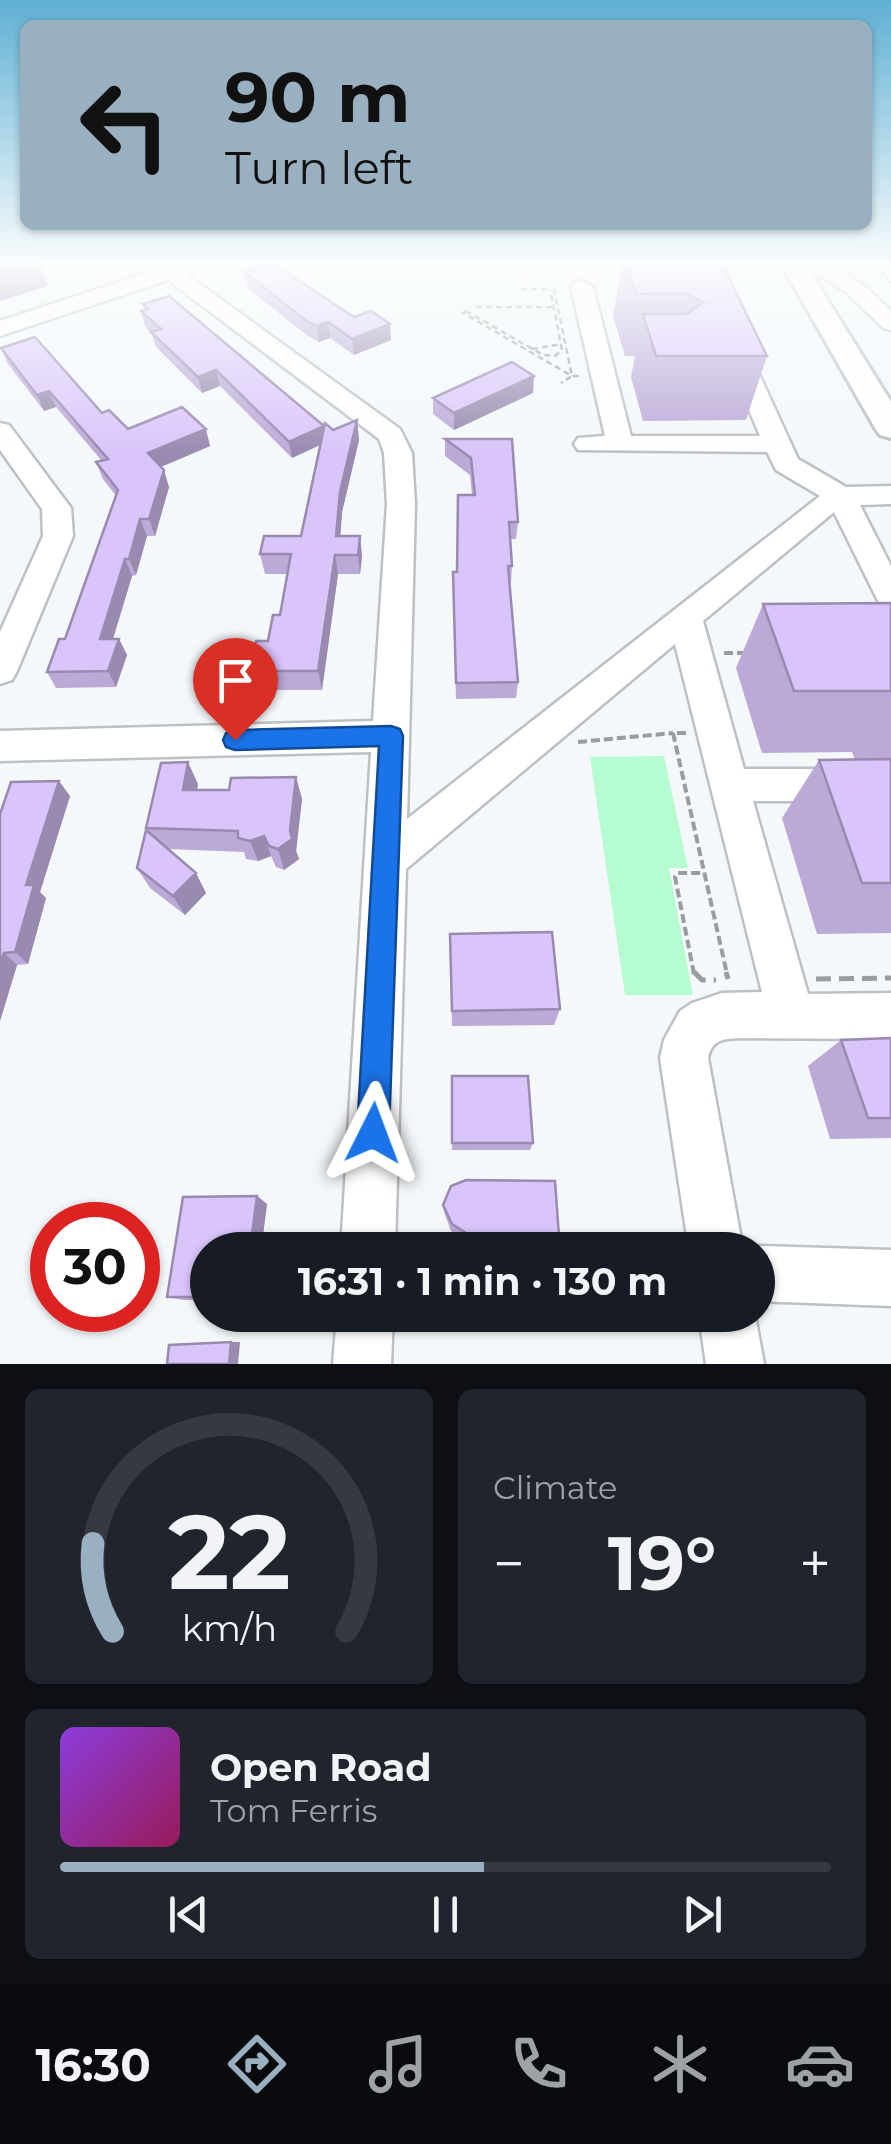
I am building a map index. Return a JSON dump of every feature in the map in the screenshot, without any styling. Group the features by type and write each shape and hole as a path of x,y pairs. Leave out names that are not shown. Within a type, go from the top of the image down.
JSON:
{"main road":[{"path":"830,326 891,428"}],"street":[{"path":"257,326 391,435 398,453 401,504 369,1232"},
{"path":"596,326 620,444"},
{"path":"728,332 790,468 841,496 891,495"},
{"path":"0,431 56,508 58,536 0,671"},
{"path":"587,444 778,444"},
{"path":"386,860 522,750 690,635 841,496"},
{"path":"841,496 891,596"},
{"path":"690,635 791,1016"},
{"path":"0,746 391,736"},
{"path":"730,786 826,785"},
{"path":"713,1232 684,1058 686,1037 696,1023 714,1017 891,1016"},
{"path":"775,1275 891,1278"},
{"path":"362,1364 364,1332"},
{"path":"730,1332 735,1364"}],"path":[{"path":"485,326 572,376"},
{"path":"560,326 572,376"},
{"path":"530,350 563,344"},
{"path":"530,350 554,356 561,352 563,344"},
{"path":"561,383 572,376 608,370"},
{"path":"690,635 754,653"},
{"path":"522,750 716,732"},
{"path":"673,733 728,980"}],"green space":[{"path":"664,756 688,868 669,868 693,995 625,995 590,757"}],"building":[{"path":"157,326 204,326 324,426 289,442 216,370 198,377 151,332 161,329"},
{"path":"333,326 386,326 352,339"},
{"path":"647,326 752,326 767,356 656,356"},
{"path":"35,337 102,413 109,410 128,429 182,407 206,429 148,453 164,470 149,519 140,519 100,639 119,639 108,671 47,672 59,639 65,639 118,490 96,462 108,459 49,391 37,395 1,348"},
{"path":"512,362 534,376 454,413 433,398"},
{"path":"357,420 340,492 336,536 360,536 358,555 335,555 318,671 262,671 264,663 252,663 256,641 268,641 273,615 280,615 291,554 260,554 264,536 301,536 325,423 333,430"},
{"path":"445,439 512,439 518,522 509,522 512,566 508,566 518,682 456,683 453,572 457,572 458,495 475,495 471,458"},
{"path":"891,603 891,691 794,691 763,604"},
{"path":"891,759 891,883 862,883 819,760"},
{"path":"188,762 183,790 229,790 231,778 296,777 292,839 278,849 269,846 264,836 250,841 238,838 238,831 146,828 161,763"},
{"path":"59,781 26,885 34,885 15,952 4,953 0,965 0,814 11,782"},
{"path":"146,830 196,873 173,896 137,868"},
{"path":"552,932 560,1009 452,1011 450,934"},
{"path":"891,1038 891,1118 868,1118 841,1040"},
{"path":"452,1076 528,1076 533,1143 452,1143"},
{"path":"466,1180 555,1181 559,1232 464,1232 452,1224 443,1205 451,1186"},
{"path":"257,1196 252,1232 190,1232 190,1297 167,1297 183,1197"},
{"path":"231,1342 229,1364 167,1364 169,1345"}],"route":[{"path":"235,740 391,736 373,1133"}]}
